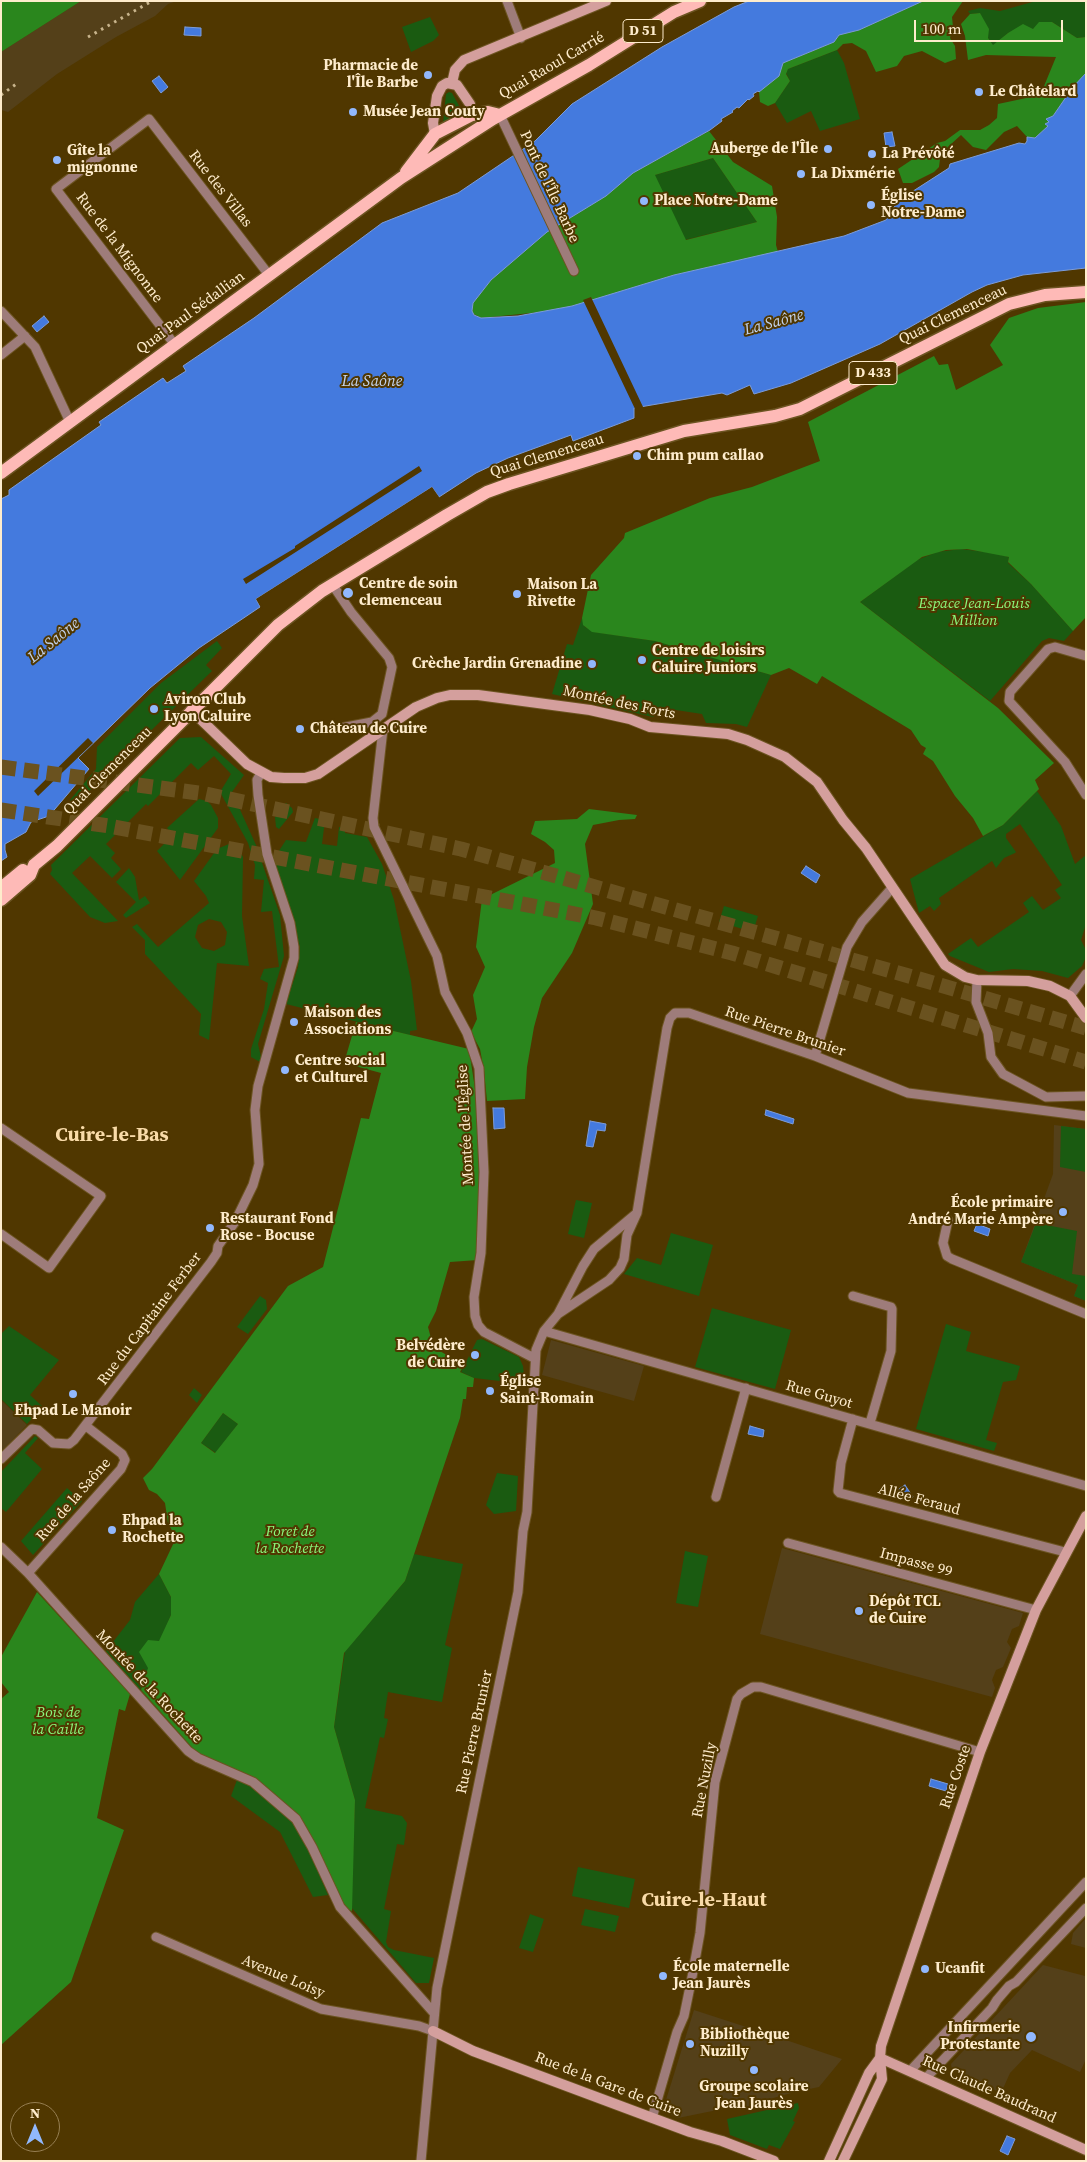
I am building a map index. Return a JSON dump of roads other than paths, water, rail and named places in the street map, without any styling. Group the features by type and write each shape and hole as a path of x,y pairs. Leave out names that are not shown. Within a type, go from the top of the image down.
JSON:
{"main road":[{"name":"Quai Raoul Carrié","path":"500,115 589,65 674,12 700,1"},
{"name":"Quai Paul Sédallian","path":"401,178 435,134 472,115 488,112 500,115"},
{"path":"472,115 473,131"},
{"name":"Quai Paul Sédallian","path":"1,473 401,178 500,115"},
{"name":"Quai Clemenceau","path":"1,888 25,868 34,865 56,846 267,635 332,584 414,533 487,492 684,431 775,416 800,409 1009,304 1038,296 1086,292"},
{"name":"Quai Clemenceau","path":"1,900 30,875 34,865"}],"street":[{"path":"507,1 521,38"},
{"path":"452,83 455,70 464,60 482,51 521,38 606,1"},
{"path":"445,149 435,134 433,123 437,96 442,86 452,83 457,85 470,104 472,115"},
{"name":"Pont de l'Île Barbe","path":"500,115 574,271"},
{"name":"Rue des Villas","path":"149,119 269,275"},
{"name":"Rue de la Mignonne","path":"149,119 56,190 175,345"},
{"path":"1,311 35,347 70,422"},
{"path":"1,355 25,336"},
{"path":"332,584 351,612 389,658 392,668 382,714 372,722 341,728"},
{"path":"1086,656 1055,647 1048,649 1010,692 1009,701 1065,762 1086,795"},
{"name":"Montée des Forts","path":"191,710 247,764 271,776 295,779 318,774 416,707 431,700 450,695 471,695 590,710 630,718 650,727 728,734 747,740 785,757 817,782 843,820 866,848 945,965 961,975 977,980 1033,982 1050,986 1070,996"},
{"name":"Montée de l'Église","path":"383,729 373,818 374,827 437,956 445,992 467,1033 479,1068 484,1180 481,1253 474,1297 475,1316 478,1325 484,1332 534,1358"},
{"name":"Rue du Capitaine Ferber","path":"1,1459 32,1429 38,1430 53,1443 69,1444 74,1440 211,1262 217,1253 218,1246 248,1198 256,1175 259,1149 255,1108 258,1086 294,958 290,923 267,854 258,795 257,780 261,772"},
{"path":"815,1056 847,947 862,922 892,888"},
{"path":"1086,974 1070,996 1086,1018"},
{"path":"977,980 976,1002 988,1033 991,1057 1003,1074 1040,1095 1056,1098 1086,1096"},
{"name":"Rue Pierre Brunier","path":"558,1314 609,1280 624,1259 627,1235 638,1210 667,1028 670,1018 675,1013 689,1013 815,1056 908,1093 1086,1116"},
{"path":"1,1128 101,1196 49,1268 1,1234"},
{"name":"Rue Pierre Brunier","path":"421,2161 437,1988 517,1597 523,1531 527,1512 534,1358 544,1331 558,1314 594,1249 638,1210"},
{"path":"948,1220 943,1243 947,1256 1086,1314"},
{"path":"853,1296 892,1307 891,1351 870,1423"},
{"name":"Rue Guyot","path":"544,1331 1086,1486"},
{"path":"716,1497 746,1388"},
{"name":"Allée Feraud","path":"853,1419 841,1463 838,1491 840,1493 1066,1552"},
{"name":"Rue de la Saône","path":"28,1573 121,1469 125,1460 122,1454 86,1426"},
{"name":"Rue Coste","path":"843,2161 882,2079 880,2058 884,2037 980,1752 1036,1610 1086,1516"},
{"name":"Impasse 99","path":"788,1543 1036,1610"},
{"name":"Montée de la Rochette","path":"1,1547 28,1573 188,1751 198,1758 253,1782 296,1819 312,1847 340,1906 434,2013"},
{"name":"Rue Nuzilly","path":"652,2118 677,2032 684,2016 691,1985 699,1941 716,1782 737,1699 741,1694 753,1687 761,1687 980,1752"},
{"path":"910,2071 1086,1882"},
{"path":"926,2078 992,2008 996,2000 1009,1986 1016,1982 1086,1908"},
{"name":"Avenue Loisy","path":"156,1937 321,2009 418,2026 434,2031"},
{"name":"Rue de la Gare de Cuire","path":"434,2031 473,2051 774,2161"},
{"name":"Rue Coste","path":"829,2161 869,2073 880,2058"},
{"name":"Rue Claude Baudrand","path":"880,2058 1086,2150"}],"water":[{"name":"La Saône","path":"749,1 923,1 859,30 839,35 834,42 783,63 779,76 759,92 753,94 754,96 739,108 737,107 733,112 721,119 722,121 710,130 633,173 606,196 547,232 491,280 473,303 472,311 474,315 481,318 518,316 572,306 674,275 844,236 886,220 895,206 907,195 949,168 950,164 1019,143 1025,144 1027,137 1035,138 1048,126 1045,124 1049,122 1046,119 1053,116 1073,87 1086,73 1086,268 1023,275 987,285 880,344 791,383 754,394 750,385 727,395 722,393 634,408 634,418 573,441 571,435 508,458 476,473 439,497 432,487 256,599 260,607 199,648 150,688 78,758 89,769 49,816 31,822 26,832 5,844 7,857 1,861 1,499 9,495 9,490 101,425 99,422 163,378 167,383 186,371 183,366 254,318 382,223 458,193 535,141 572,104 662,47 734,7"},
{"path":"185,27 201,28 201,36 184,35"},
{"path":"159,76 168,87 161,93 152,81"},
{"path":"892,132 895,146 886,147 884,133"},
{"path":"44,316 49,322 37,332 32,326"},
{"path":"806,866 820,875 816,883 801,873"},
{"path":"493,1108 504,1108 505,1128 494,1129"},
{"path":"766,1110 794,1119 793,1124 765,1115"},
{"path":"590,1121 606,1124 605,1131 597,1130 593,1147 586,1146"},
{"path":"977,1224 990,1229 988,1236 974,1231"},
{"path":"750,1426 764,1430 763,1437 748,1434"},
{"path":"905,1485 913,1497 907,1501 899,1489"},
{"path":"931,1779 948,1784 946,1791 929,1786"},
{"path":"1007,2136 1015,2139 1008,2155 1000,2151"}],"tunnel":[{"path":"1,767 206,794 461,849 1086,1028"},
{"path":"1,810 109,826 596,918 732,953 1086,1062"}],"railway":[{"path":"88,37 152,1"},
{"path":"1,95 19,82"}],"place":[{"name":"Pharmacie de l'Île Barbe","path":"428,75"},
{"name":"Le Châtelard","path":"979,92"},
{"name":"Musée Jean Couty","path":"353,112"},
{"name":"Auberge de l'Île","path":"828,149"},
{"name":"La Prévôté","path":"872,154"},
{"name":"Gîte la mignonne","path":"57,160"},
{"name":"La Dixmérie","path":"801,174"},
{"name":"Place Notre-Dame","path":"644,201"},
{"name":"Église Notre-Dame","path":"871,205"},
{"name":"Chim pum callao","path":"637,456"},
{"name":"Centre de soin clemenceau","path":"348,593"},
{"name":"Maison La Rivette","path":"517,594"},
{"name":"Centre de loisirs Caluire Juniors","path":"642,660"},
{"name":"Crèche Jardin Grenadine","path":"592,664"},
{"name":"Aviron Club Lyon Caluire","path":"154,709"},
{"name":"Château de Cuire","path":"300,729"},
{"name":"Maison des Associations","path":"294,1022"},
{"name":"Centre social et Culturel","path":"285,1070"},
{"name":"École primaire André Marie Ampère","path":"1063,1212"},
{"name":"Restaurant Fond Rose - Bocuse","path":"210,1228"},
{"name":"Belvédère de Cuire","path":"475,1355"},
{"name":"Église Saint-Romain","path":"490,1391"},
{"name":"Ehpad Le Manoir","path":"73,1394"},
{"name":"Ehpad la Rochette","path":"112,1530"},
{"name":"Dépôt TCL de Cuire","path":"859,1611"},
{"name":"Ucanfit","path":"925,1969"},
{"name":"École maternelle Jean Jaurès","path":"663,1976"},
{"name":"Infirmerie Protestante","path":"1031,2037"},
{"name":"Bibliothèque Nuzilly","path":"690,2044"},
{"name":"Groupe scolaire Jean Jaurès","path":"754,2070"}],"district":[{"name":"Cuire-le-Bas","path":"112,1136"},
{"name":"Cuire-le-Haut","path":"704,1901"}],"park label":[{"name":"Espace Jean-Louis Million","path":"974,612"},
{"name":"Foret de la Rochette","path":"290,1540"},
{"name":"Bois de la Caille","path":"58,1722"}]}
